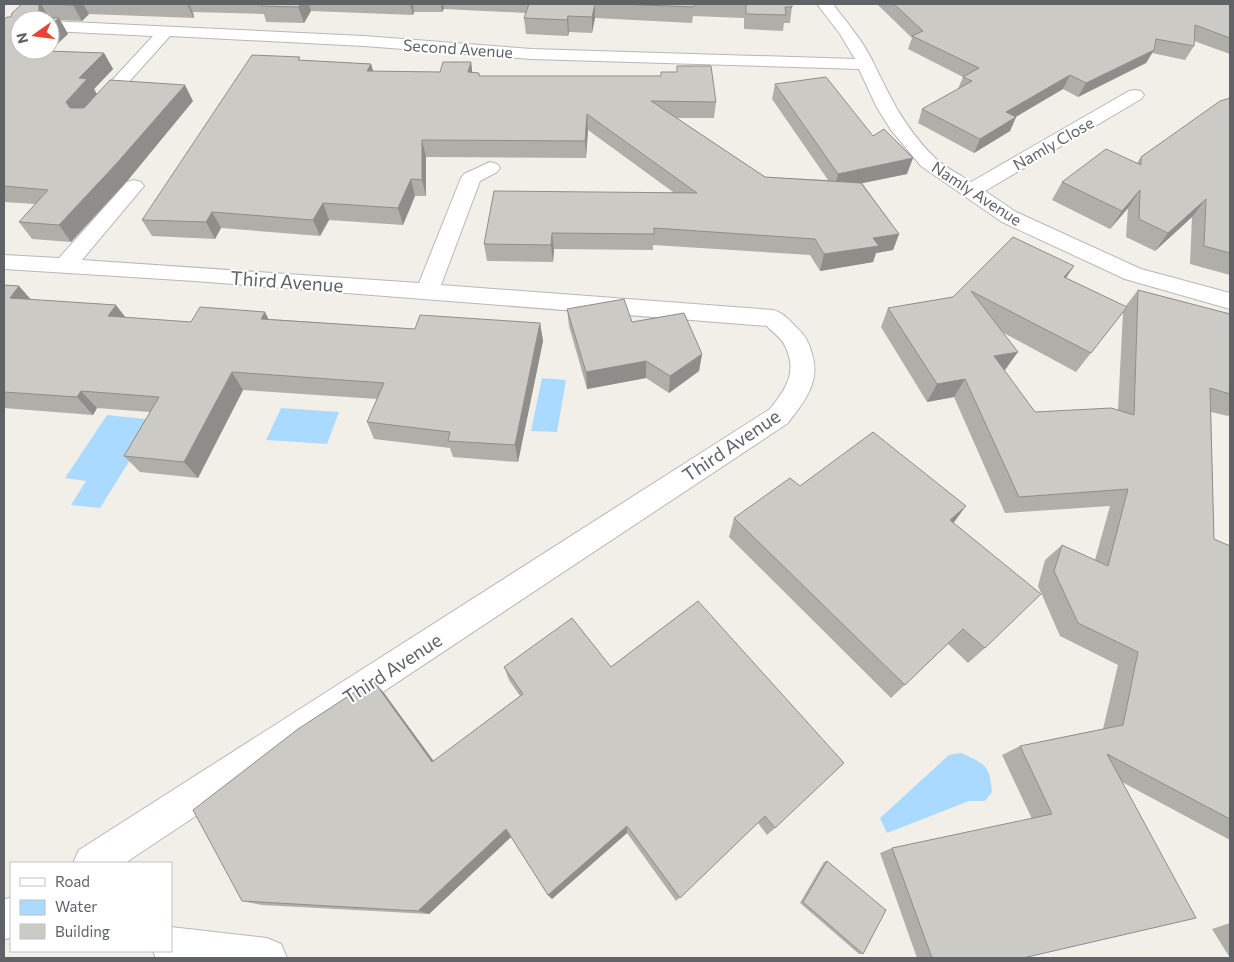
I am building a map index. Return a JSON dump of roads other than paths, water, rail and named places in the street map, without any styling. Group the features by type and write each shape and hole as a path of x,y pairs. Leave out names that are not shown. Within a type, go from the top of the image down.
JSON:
{"street":[{"path":"825,4 830,4"},
{"name":"Namly Avenue","path":"825,4 848,33 866,64 885,106 900,130 928,162 1009,217 1133,274 1230,301"},
{"name":"Second Avenue","path":"60,26 364,41 599,57 866,64"},
{"path":"87,119 166,31"},
{"name":"Namly Close","path":"971,191 1135,95"},
{"path":"427,291 471,178 490,168"},
{"path":"64,266 134,186"},
{"name":"Third Avenue","path":"4,262 427,291 773,318 796,341 804,366 798,392 779,416 94,862"},
{"path":"172,947 267,958"}],"water":[{"path":"542,378 566,380 557,432 531,431"},
{"path":"281,408 339,412 327,444 266,440"},
{"path":"107,415 155,420 100,508 71,505 86,481 65,478"},
{"path":"961,753 981,763 988,771 992,792 985,801 969,801 887,833 880,818 949,755"}]}
